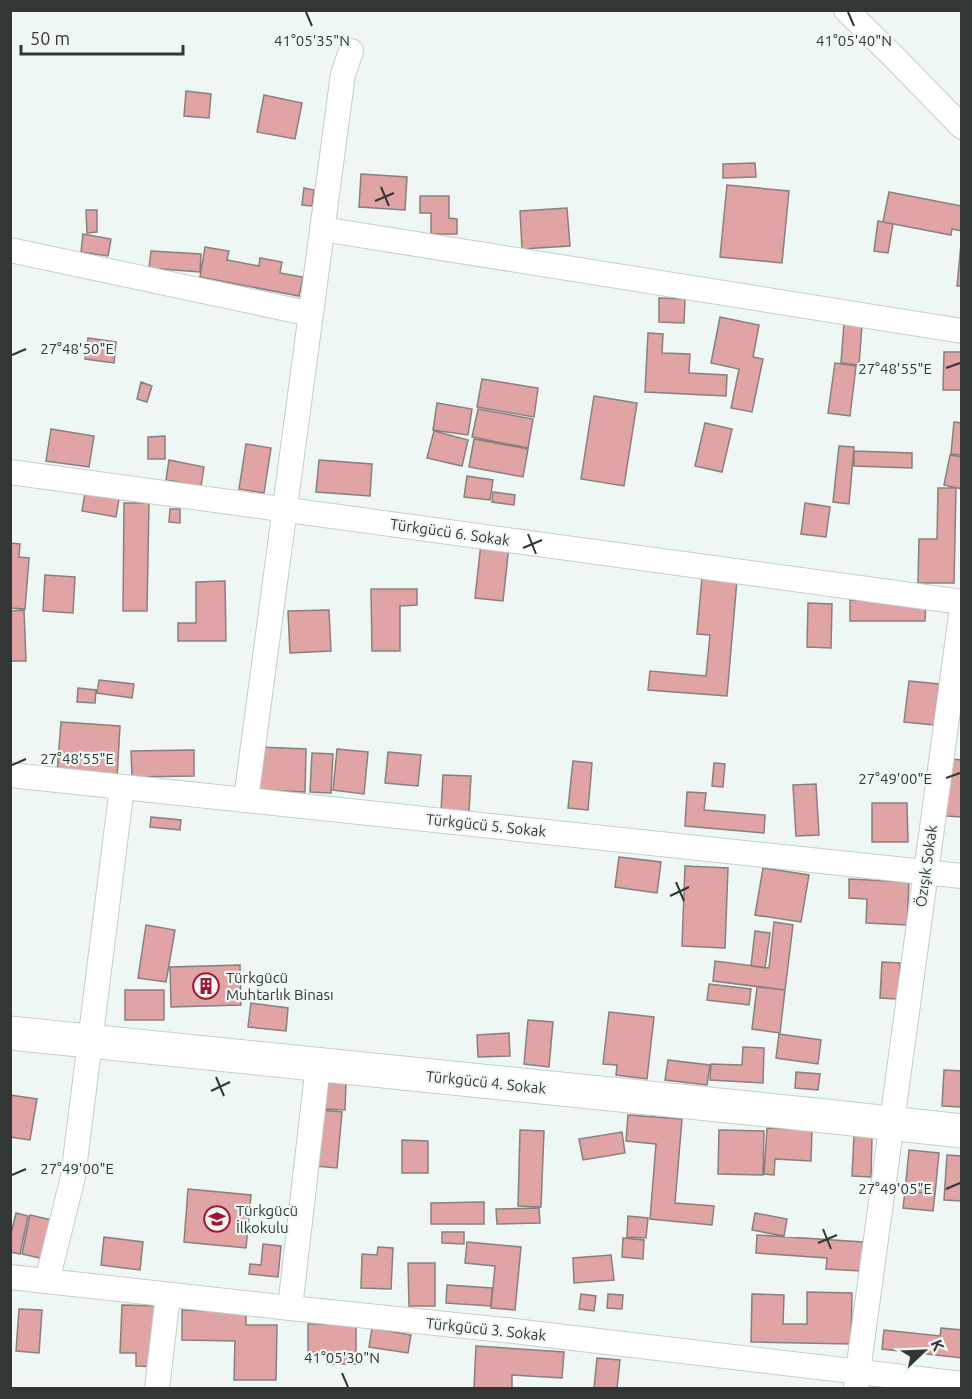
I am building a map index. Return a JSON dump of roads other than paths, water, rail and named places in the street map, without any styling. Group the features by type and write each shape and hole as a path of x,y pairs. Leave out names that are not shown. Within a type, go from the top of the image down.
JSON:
{"main road":[{"name":"Türkgücü 4. Sokak","path":"10,1033 962,1131"}],"street":[{"path":"846,10 962,127"},
{"path":"246,799 343,74 351,51"},
{"path":"322,229 962,331"},
{"path":"10,249 311,314"},
{"name":"Türkgücü 6. Sokak","path":"10,472 962,602"},
{"name":"Özışık Sokak","path":"857,1380 962,608"},
{"name":"Türkgücü 5. Sokak","path":"10,775 962,876"},
{"path":"47,1281 73,1177 122,787"},
{"path":"290,1308 318,1065"},
{"name":"Türkgücü 3. Sokak","path":"10,1277 514,1331 857,1380 962,1384"},
{"path":"157,1389 168,1295"}],"place":[{"name":"Türkgücü Muhtarlık Binası","path":"206,986"},
{"name":"Türkgücü İlkokulu","path":"217,1219"}]}
